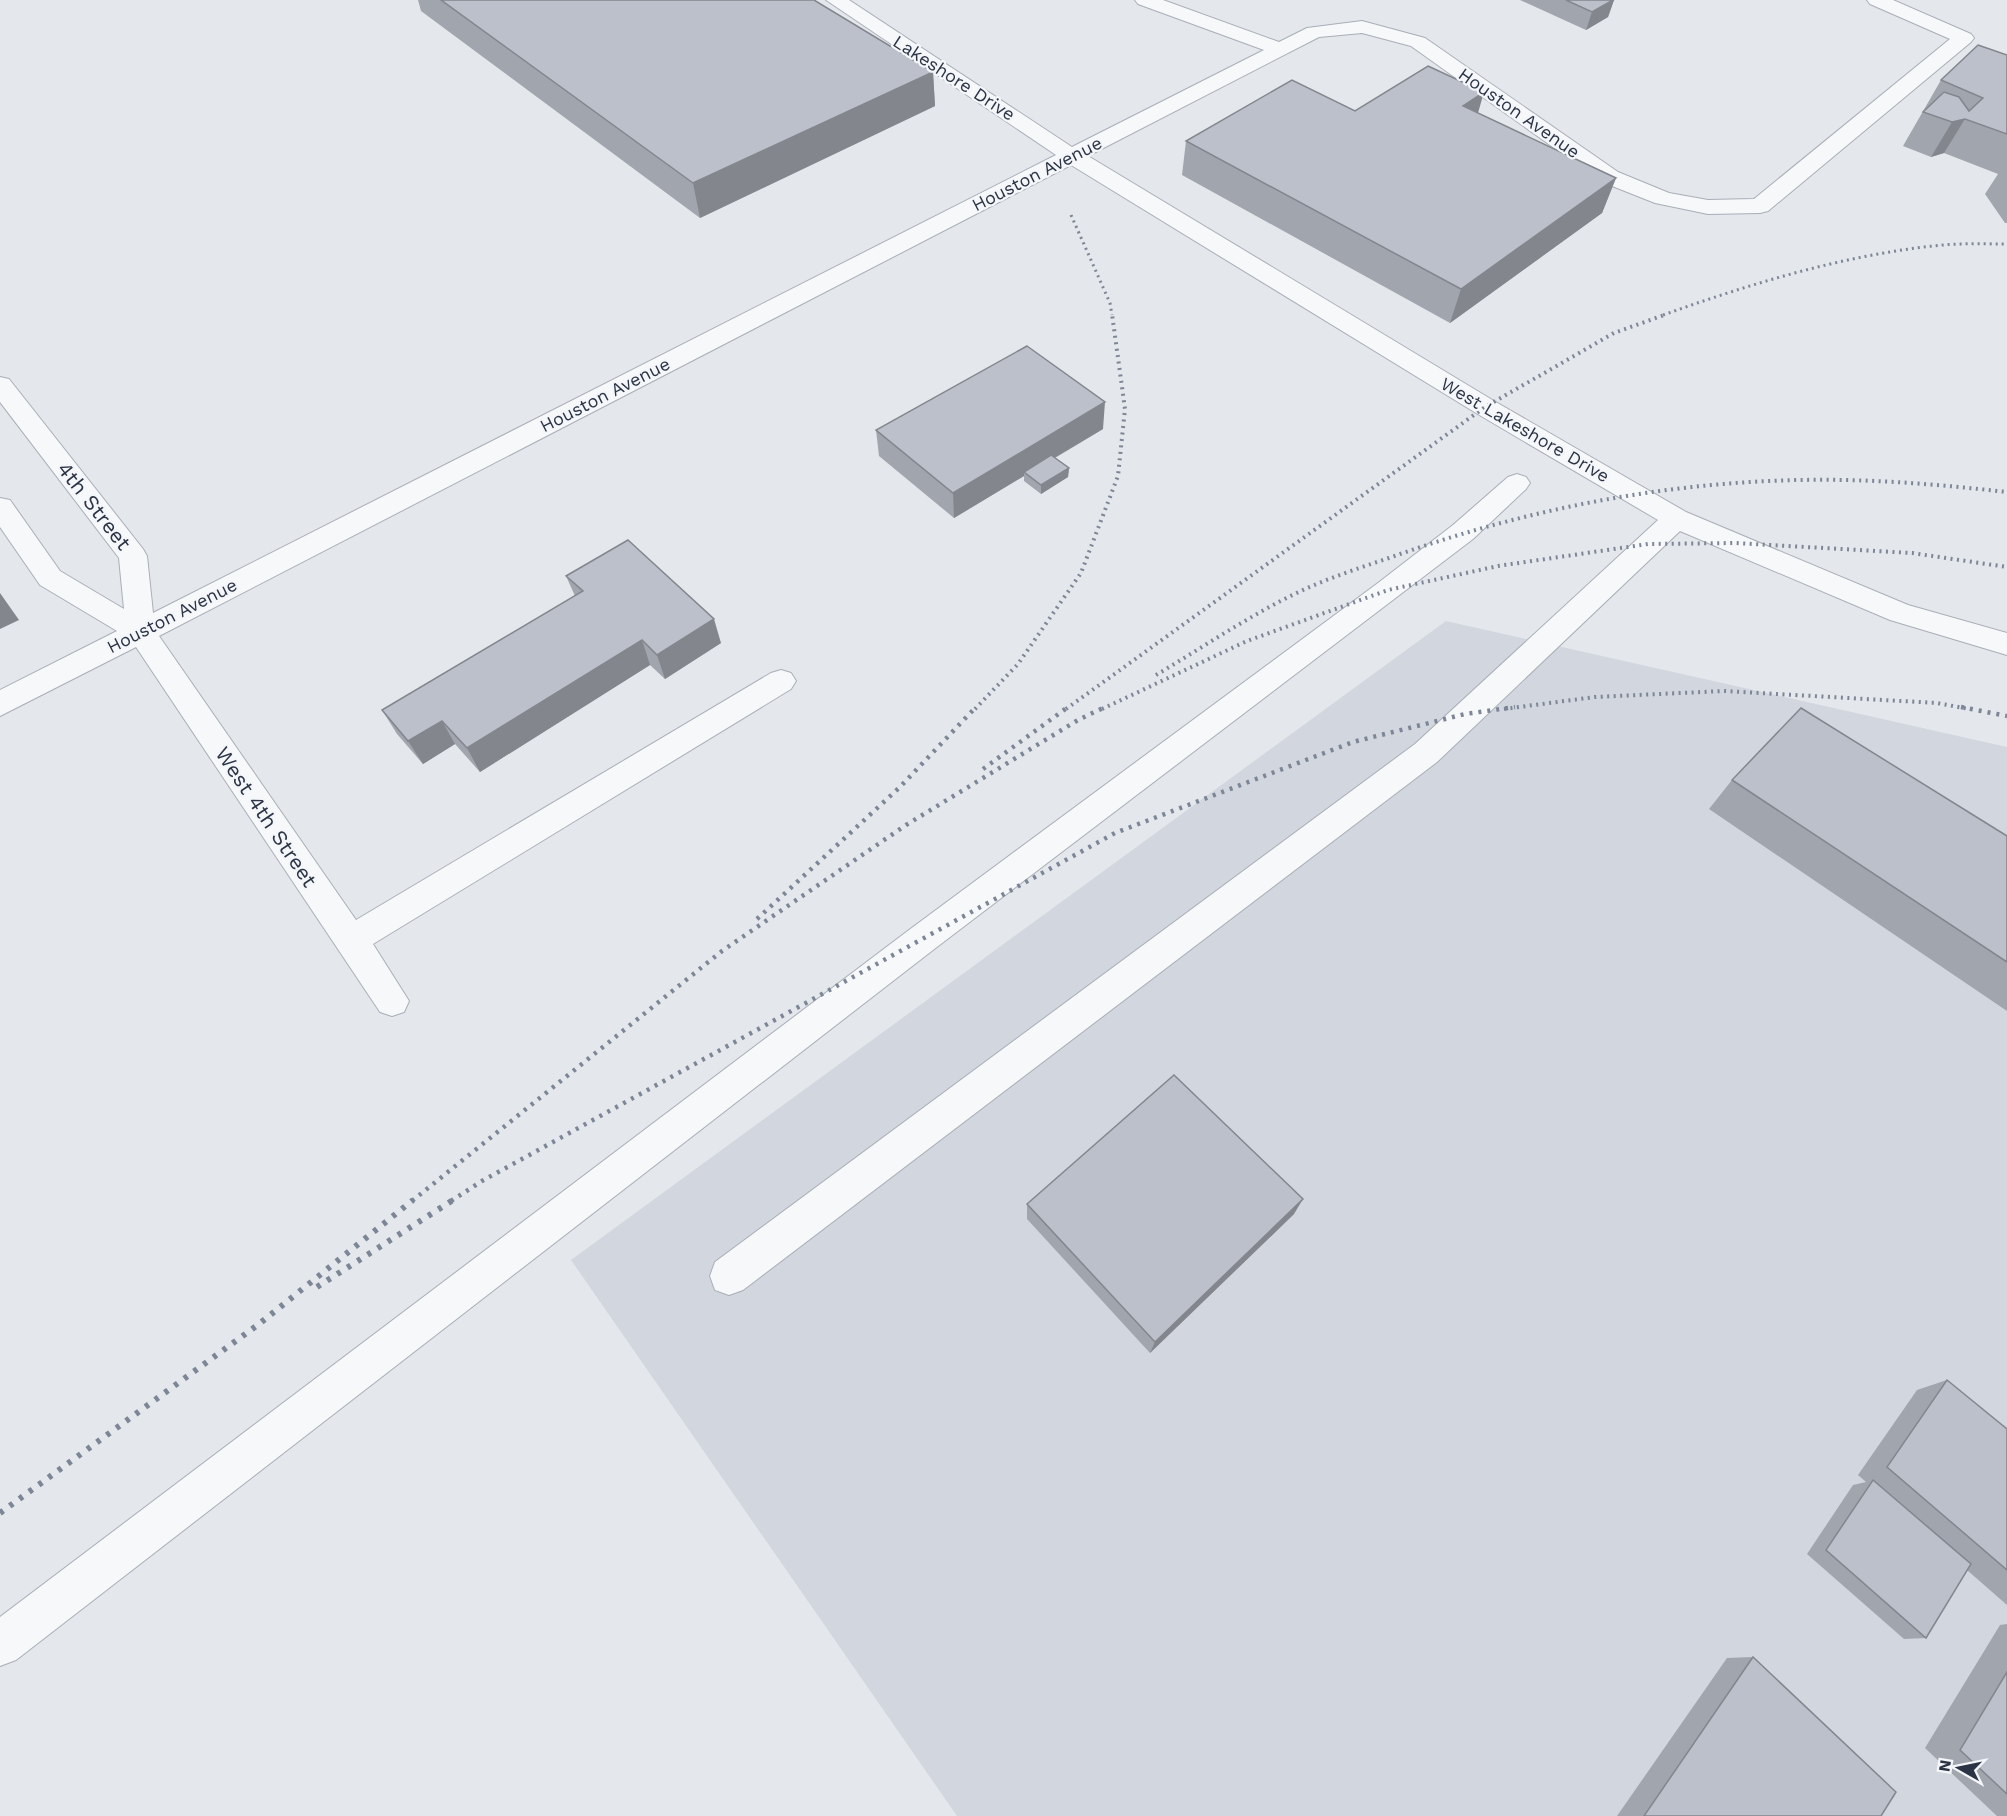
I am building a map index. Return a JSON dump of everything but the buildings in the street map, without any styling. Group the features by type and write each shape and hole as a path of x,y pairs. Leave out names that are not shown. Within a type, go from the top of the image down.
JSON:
{"street":[{"path":"1145,0 1281,49"},
{"name":"Houston Avenue","path":"0,704 1314,32 1362,27 1418,42 1610,177 1663,198 1708,207 1760,206 1964,38 1877,0"},
{"name":"Lakeshore Drive","path":"845,2 1072,156"},
{"name":"West Lakeshore Drive","path":"1072,156 1485,407 1676,519 1900,613 2007,644"},
{"name":"4th Street","path":"0,385 133,556 141,632"},
{"path":"0,1644 902,954 1397,583 1463,532 1517,483"},
{"path":"0,507 50,578 141,632"},
{"path":"729,1276 1426,753 1676,519"},
{"name":"West 4th Street","path":"141,632 392,1001"},
{"path":"351,940 781,681"}],"shaded area":[{"path":"1446,621 2007,747 2007,1816 957,1816 571,1260"}],"railway":[{"path":"1071,215 1110,303 1112,315"},
{"path":"1663,315 1766,281 1871,255 1943,245 2007,244"},
{"path":"975,709 1018,664 1081,573 1118,476 1125,409 1112,314"},
{"path":"1066,709 1485,407 1614,333 1667,314"},
{"path":"1156,675 1248,619 1315,585 1441,540 1554,510 1669,490 1786,480 1885,481 2007,492"},
{"path":"1102,709 1247,641 1388,590 1498,566 1648,544 1735,543 1912,553 2007,567"},
{"path":"1504,709 1595,697 1724,691 1937,703 1969,709"},
{"path":"757,919 900,787 976,707"},
{"path":"983,769 1068,707"},
{"path":"412,1201 722,951 906,825 1078,720 1105,707"},
{"path":"451,1201 482,1181 1115,833 1353,742 1465,714 1515,707"},
{"path":"1961,707 2007,716"},
{"path":"0,1513 259,1324 413,1200"},
{"path":"317,1287 453,1200"}]}
